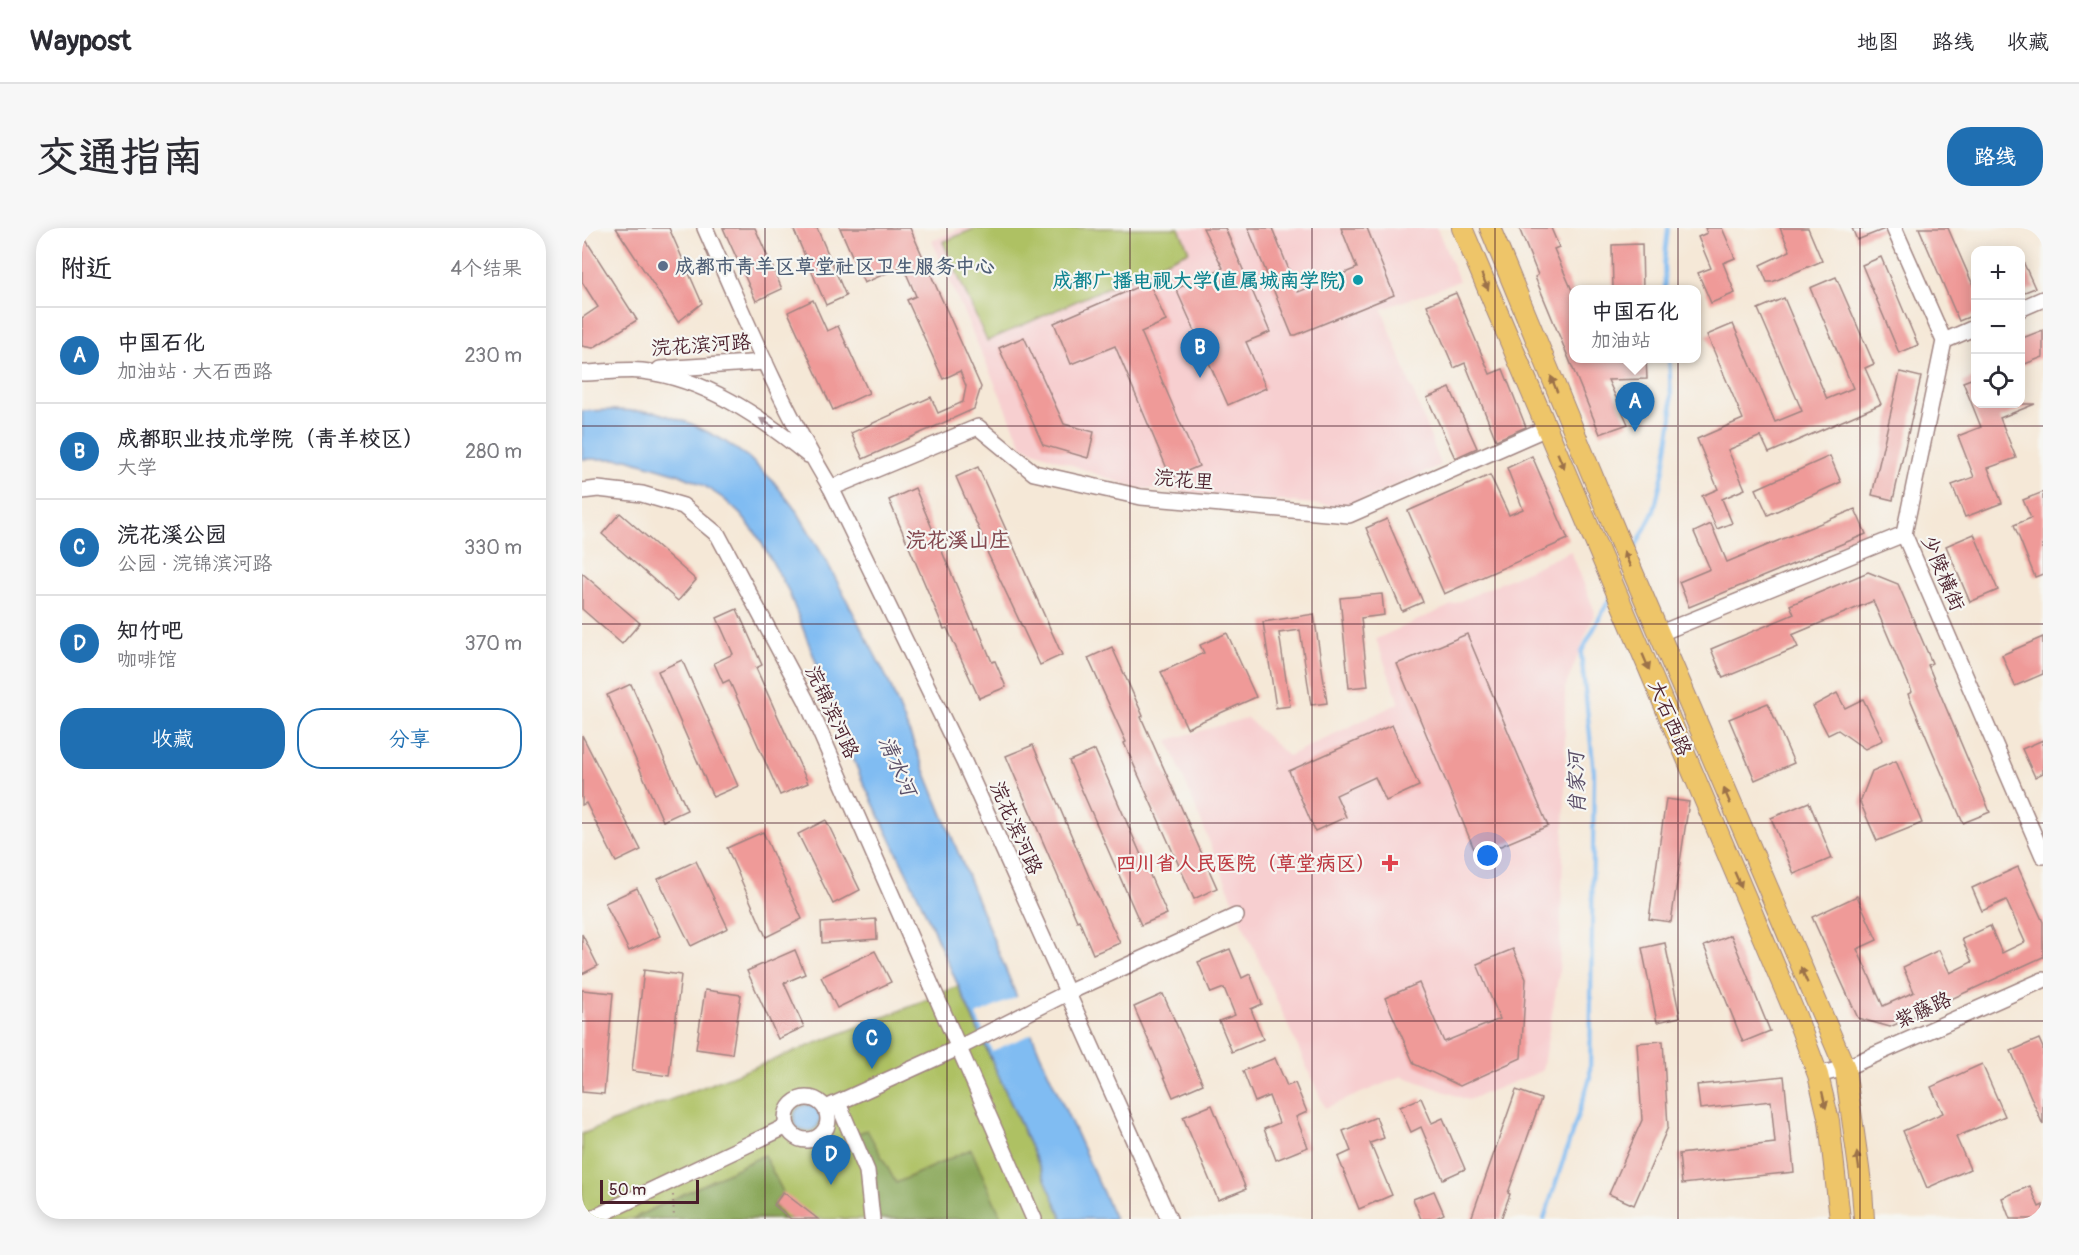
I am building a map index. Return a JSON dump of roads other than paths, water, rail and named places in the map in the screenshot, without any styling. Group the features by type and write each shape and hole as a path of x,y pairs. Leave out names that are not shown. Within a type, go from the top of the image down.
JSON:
{"main road":[{"name":"大石西路","path":"1462,228 1796,1016 1818,1075 1829,1121 1840,1219"},
{"name":"大石西路","path":"1490,228 1658,634 1845,1068 1864,1219"}],"street":[{"name":"浣花滨河路","path":"705,228 765,362 813,459 831,488 964,762 1169,1219"},
{"path":"1894,228 1944,341 1971,329"},
{"path":"2025,307 2043,299"},
{"name":"少陵横街","path":"1944,341 1904,534 2043,856"},
{"name":"浣花滨河路","path":"582,373 765,362"},
{"name":"浣花滨河路","path":"641,371 685,380 731,402 772,426 813,459"},
{"name":"浣花里","path":"831,488 978,427 1034,473 1141,497 1349,515 1547,428"},
{"name":"浣锦滨河路","path":"582,491 598,489 642,494 682,506 718,535 806,700 1034,1219"},
{"path":"1658,634 1904,534"},
{"path":"872,1219 867,1171 832,1106 816,1099 802,1098 790,1106 787,1112 787,1126 796,1137 816,1138 826,1128 832,1106 958,1048 1067,993 1236,916"},
{"name":"紫藤路","path":"1818,1075 1845,1068 2043,980"},
{"path":"591,1219 787,1126"}],"water":[{"name":"清水河","path":"582,411 656,412 692,424 721,439 748,457 774,482 798,513 827,562 888,680 1040,1054 1115,1219 1063,1219 918,896 861,778 788,590 757,535 724,499 703,485 678,474 627,459 582,459"},
{"path":"807,1105 816,1109 820,1118 816,1127 807,1131 798,1127 794,1118 798,1109"}],"waterway":[{"name":"肖家河","path":"1665,285 1664,264 1668,228"},
{"name":"肖家河","path":"1632,554 1654,511 1664,469 1672,417 1669,363"},
{"name":"肖家河","path":"1544,1219 1590,1078 1594,772 1581,653 1611,596"}],"place":[{"name":"成都市青羊区草堂社区卫生服务中心","path":"663,266"},
{"name":"成都广播电视大学(直属城南学院)","path":"1358,280"},
{"name":"成都职业技术学院（青羊校区）","path":"1200,378"},
{"name":"中国石化","path":"1635,432"},
{"name":"四川省人民医院（草堂病区）","path":"1390,863"},
{"name":"浣花溪公园","path":"872,1069"},
{"name":"知竹吧","path":"831,1185"}],"district":[{"name":"浣花溪山庄","path":"958,540"}]}
